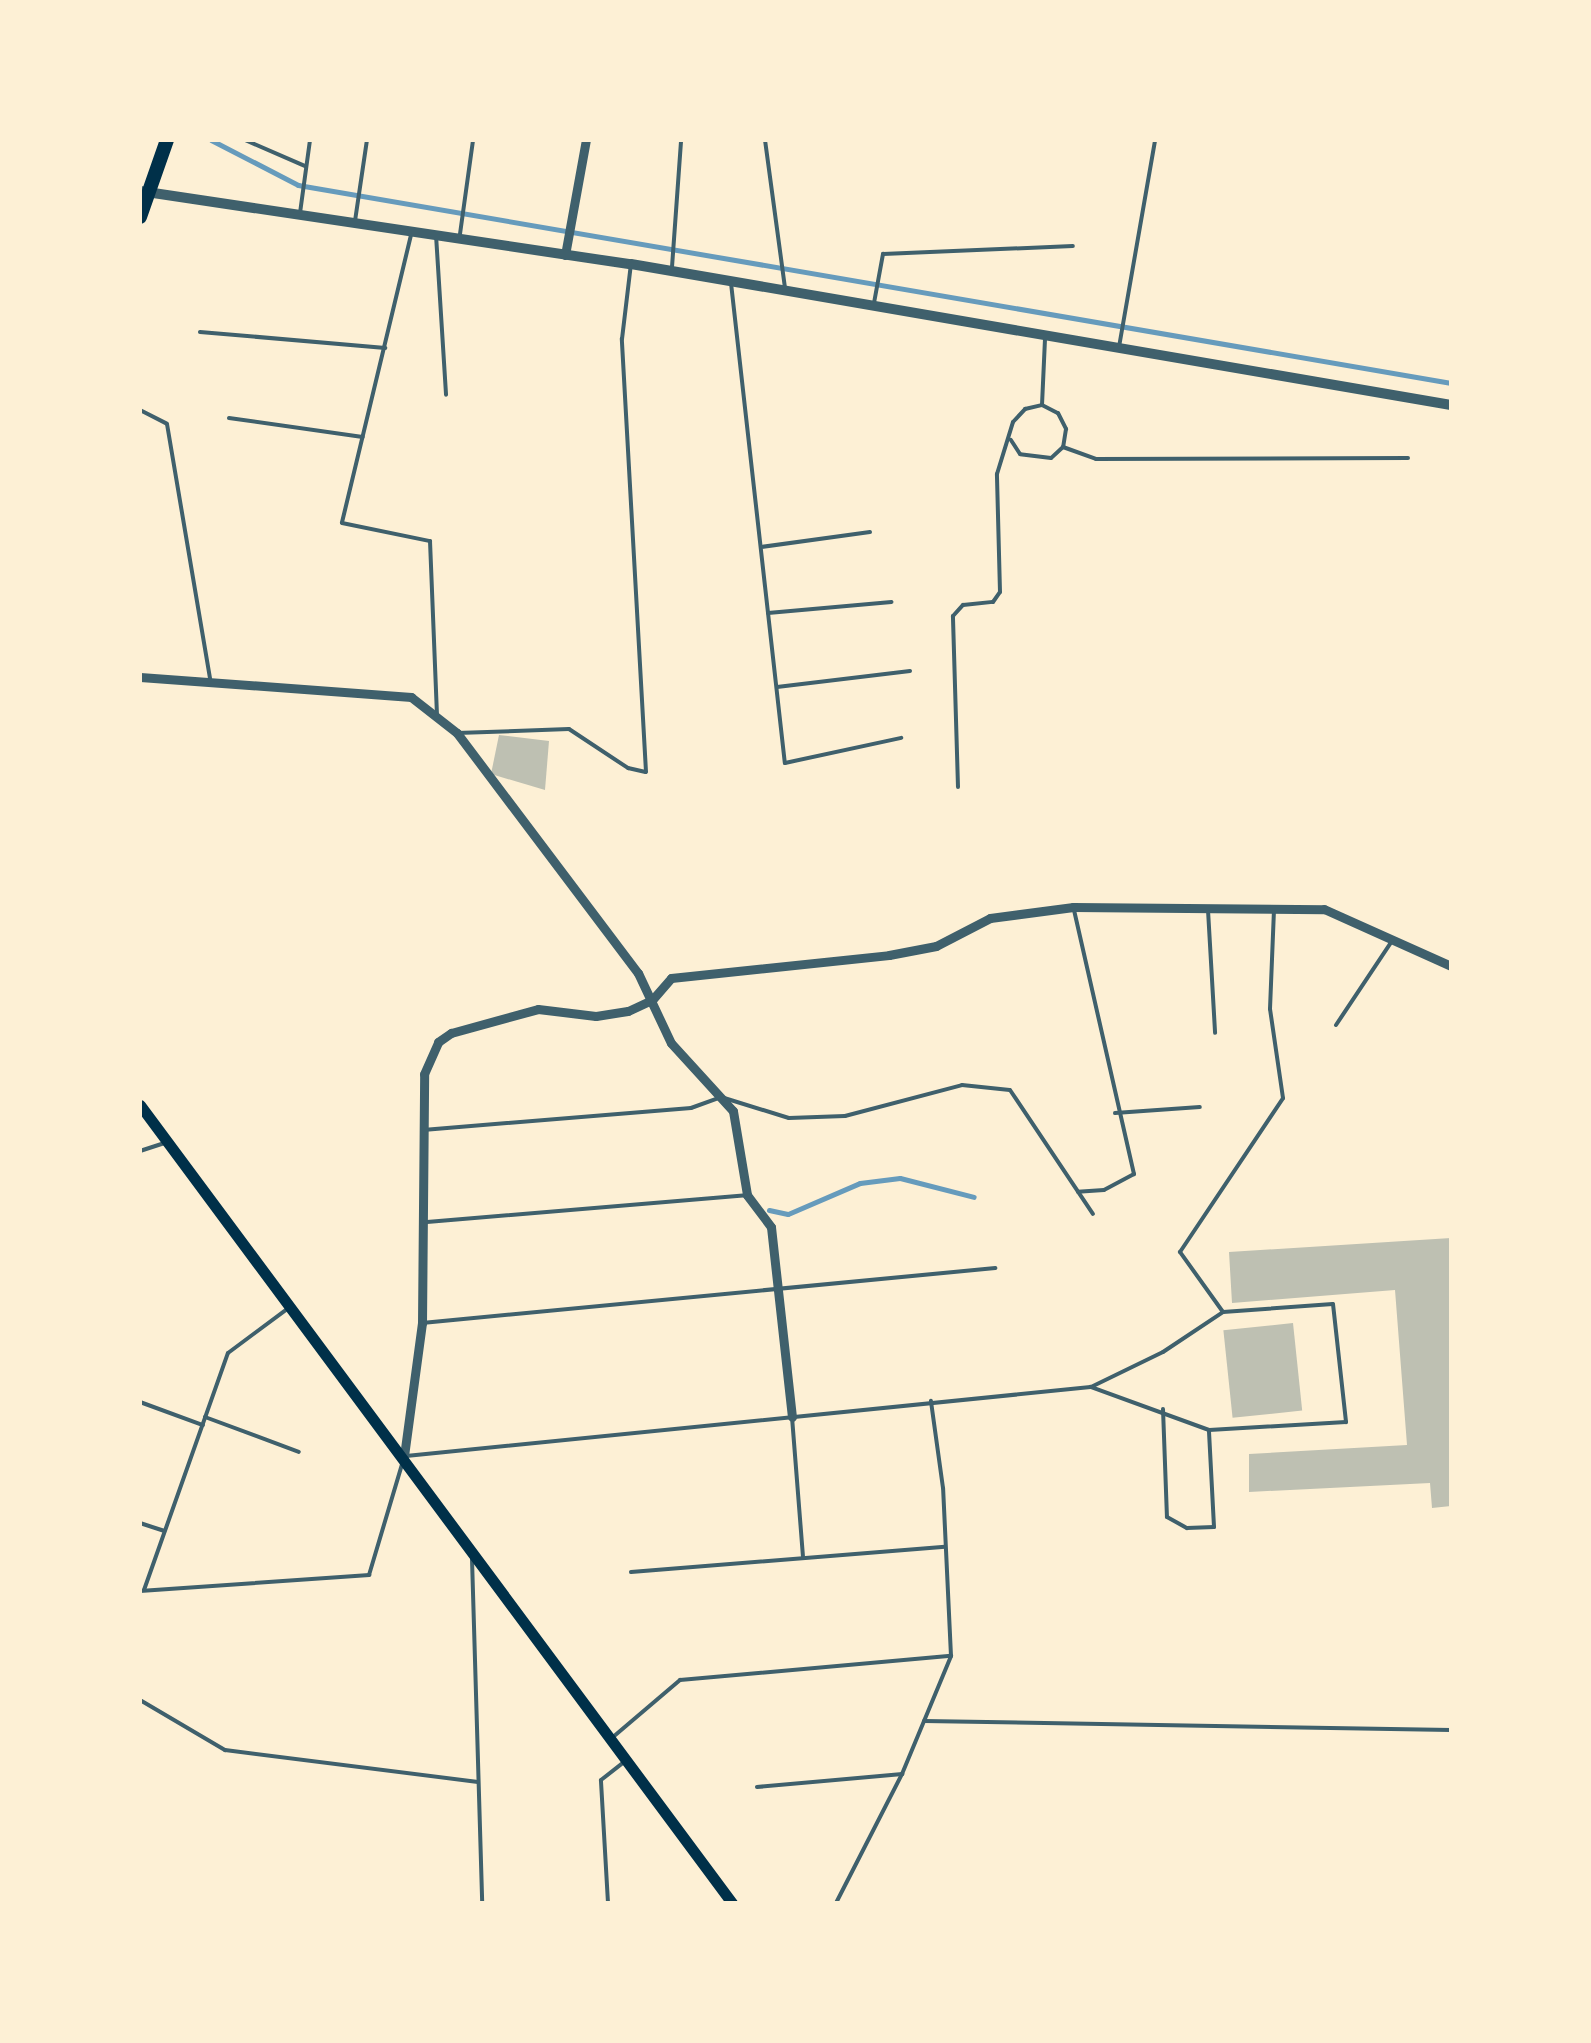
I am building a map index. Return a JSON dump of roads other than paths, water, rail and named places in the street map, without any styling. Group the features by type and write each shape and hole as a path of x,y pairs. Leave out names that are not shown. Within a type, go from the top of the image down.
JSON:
{"main road":[{"path":"140,217 145,192 167,140"},
{"path":"140,1105 732,1903"}],"street":[{"path":"566,255 586,140"},
{"path":"145,192 460,236 1118,352 1451,405"},
{"path":"140,678 411,697 457,733 652,1000 670,1043 733,1111 747,1195 771,1227 782,1288 792,1417"},
{"path":"404,1456 422,1323 424,1074 438,1042 451,1033 538,1009 596,1016 652,1000 672,978 889,955 936,946 990,918 1073,908 1275,905 1324,909 1451,966"}],"lane":[{"path":"245,140 306,166"},
{"path":"300,213 310,140"},
{"path":"354,221 367,140"},
{"path":"460,236 473,140"},
{"path":"672,271 681,140"},
{"path":"765,140 786,292"},
{"path":"1118,352 1155,140"},
{"path":"412,230 342,522 430,542 437,717"},
{"path":"436,234 446,395"},
{"path":"873,307 883,254 1073,246"},
{"path":"457,733 569,729 628,768 646,772 622,339 631,264"},
{"path":"731,282 785,762 901,738"},
{"path":"200,332 385,348"},
{"path":"1042,405 1046,338"},
{"path":"958,787 953,616 962,605 993,602 1000,592 997,474 1011,440 1013,422 1025,408 1042,405 1058,414 1066,429 1063,447"},
{"path":"140,410 167,424 211,683"},
{"path":"228,418 363,437"},
{"path":"1011,440 1035,460 1063,447 1096,459 1408,458"},
{"path":"761,547 870,532"},
{"path":"768,613 892,602"},
{"path":"776,687 910,671"},
{"path":"1208,905 1215,1033"},
{"path":"1223,1312 1180,1252 1284,1098 1270,1009 1275,905"},
{"path":"1073,908 1115,1113 1134,1174 1104,1190 1078,1192"},
{"path":"1336,1025 1392,941"},
{"path":"423,1130 691,1108 720,1097 789,1118 845,1116 962,1085 1010,1090 1093,1214"},
{"path":"1115,1113 1200,1107"},
{"path":"140,1150 168,1142"},
{"path":"422,1222 747,1195"},
{"path":"422,1323 995,1268"},
{"path":"288,1308 228,1353 142,1590 368,1575 404,1456 1091,1386 1163,1352 1223,1312 1333,1304 1346,1422 1209,1430 1163,1409 1091,1386"},
{"path":"140,1402 202,1425"},
{"path":"836,1903 902,1774 951,1656 946,1546 931,1402"},
{"path":"1163,1409 1167,1517 1188,1528 1214,1527 1209,1430"},
{"path":"205,1417 299,1452"},
{"path":"792,1417 804,1559"},
{"path":"140,1522 165,1531"},
{"path":"631,1572 946,1546"},
{"path":"470,1549 477,1587 482,1903"},
{"path":"609,1740 680,1680 951,1656"},
{"path":"140,1700 225,1750 478,1782"},
{"path":"924,1721 1451,1730"},
{"path":"608,1903 601,1780 624,1762"},
{"path":"757,1787 902,1774"}],"waterway":[{"path":"211,140 298,185 1451,383"},
{"path":"769,1210 788,1214 860,1183 900,1178 974,1197"}]}
